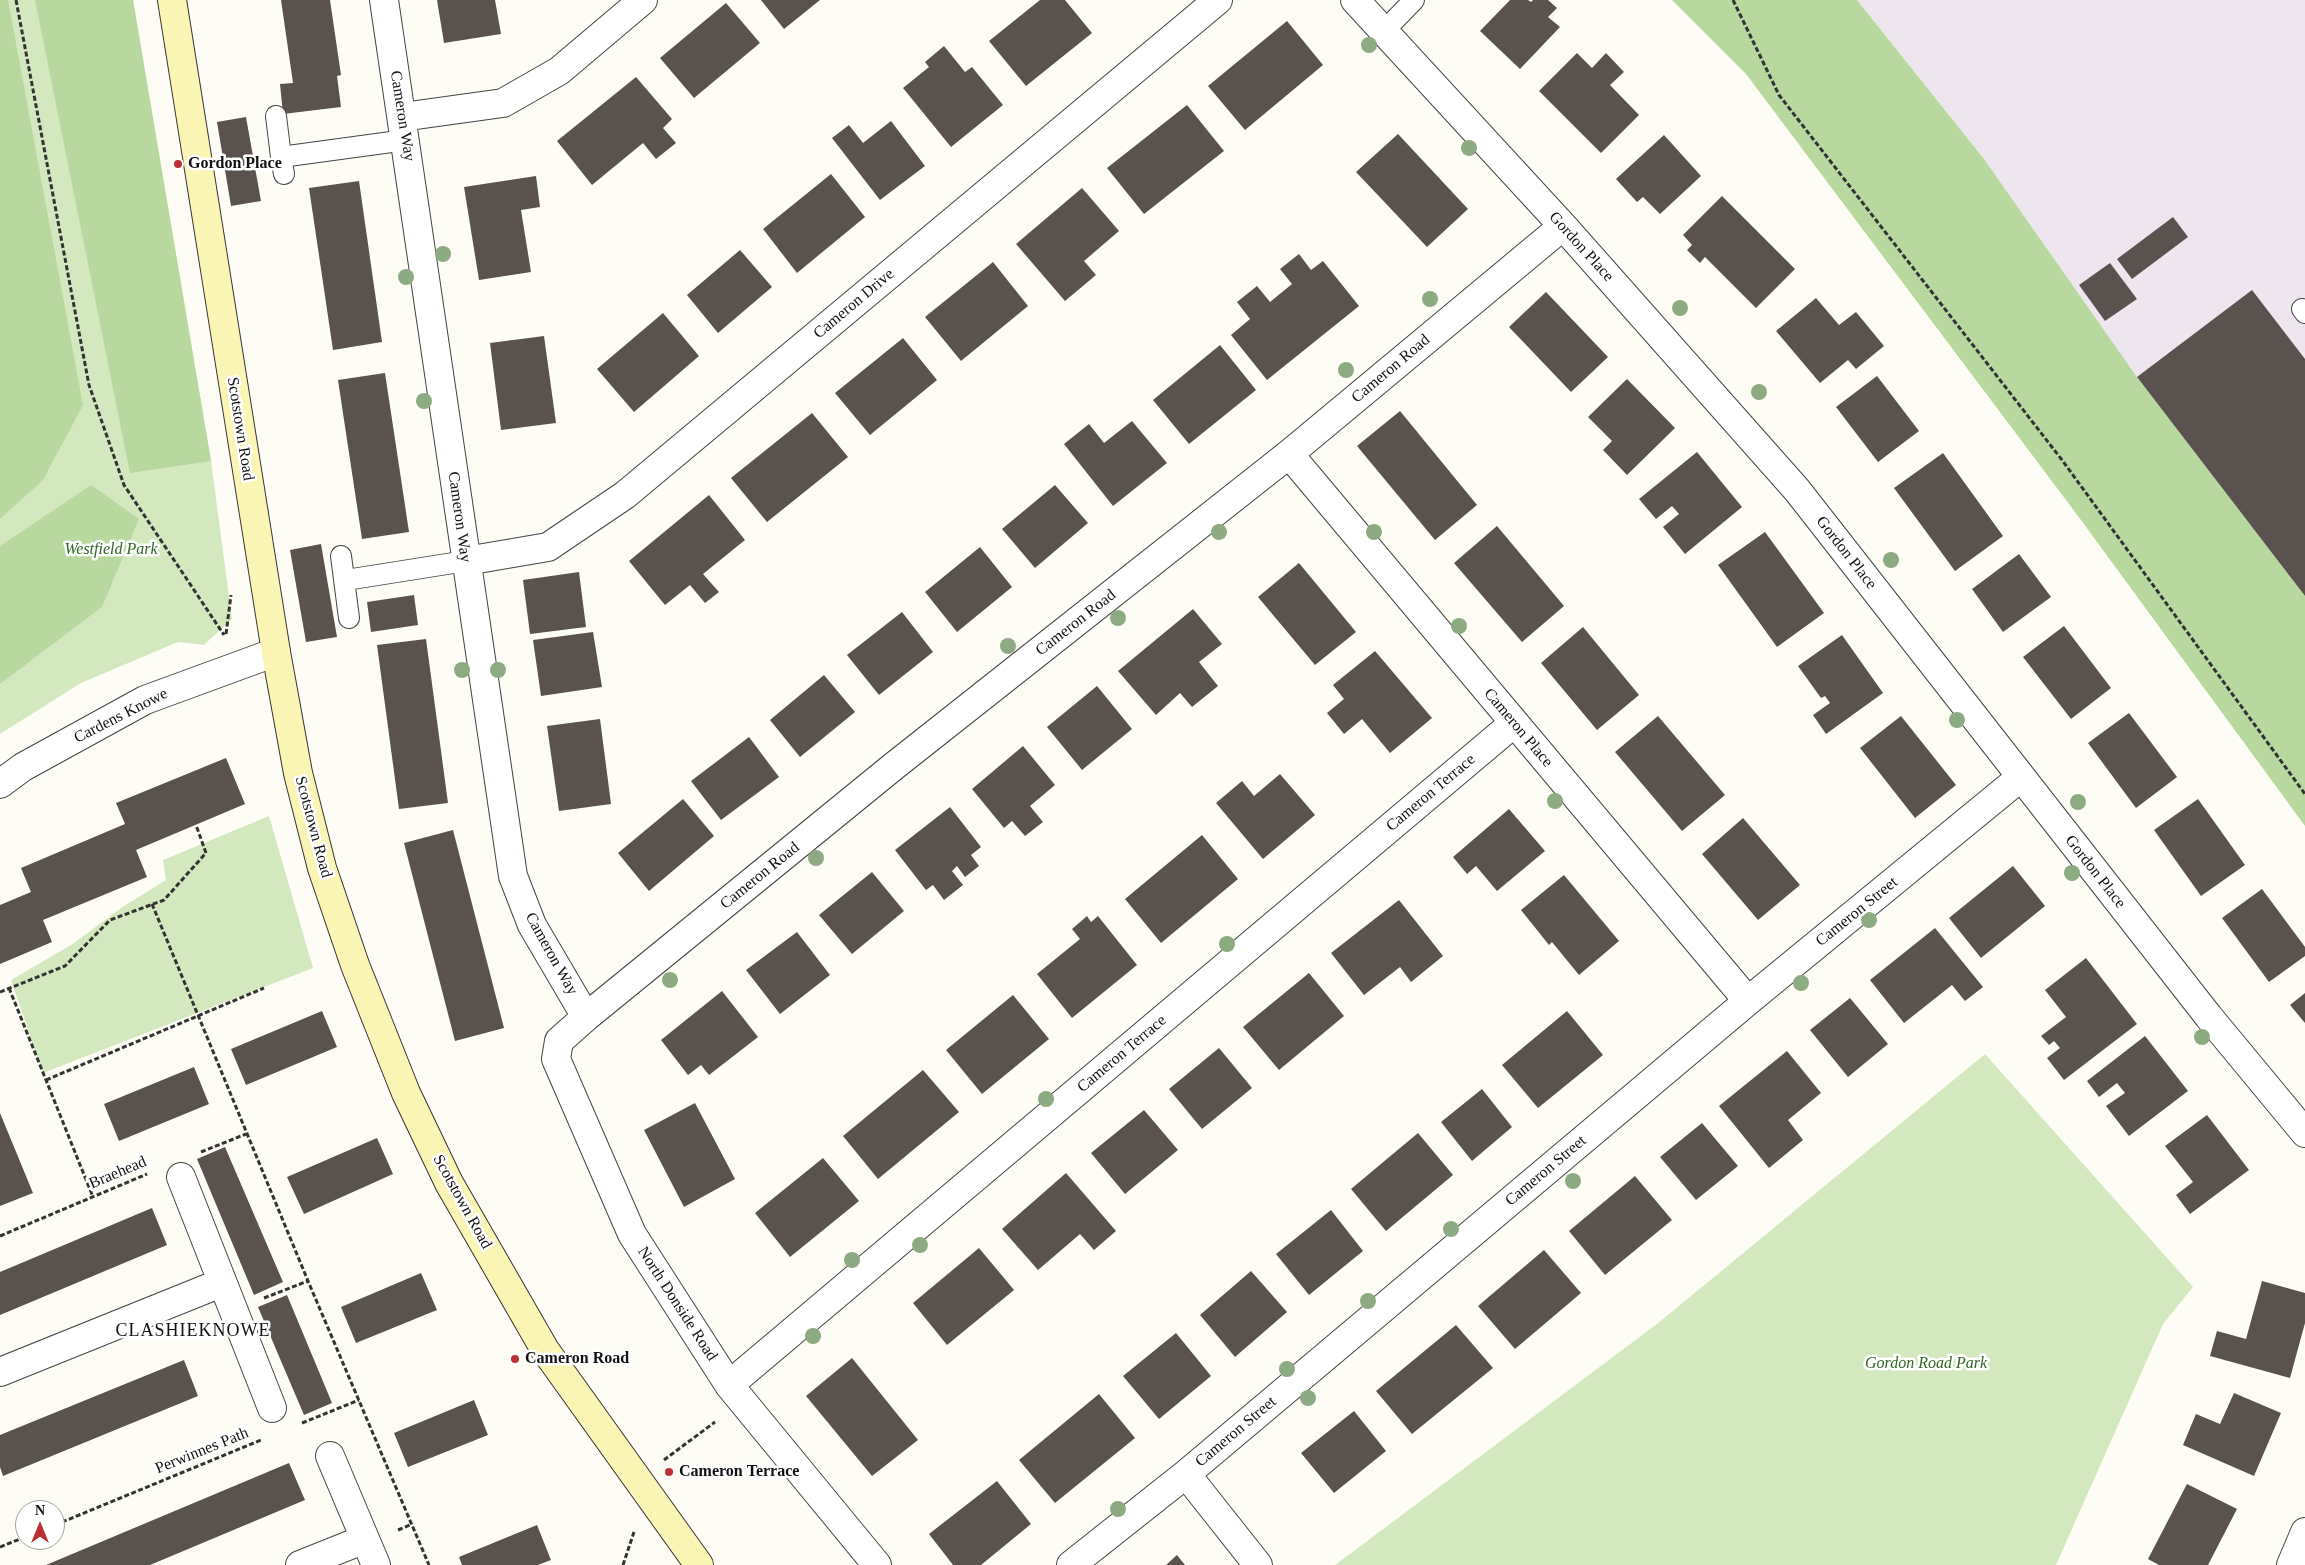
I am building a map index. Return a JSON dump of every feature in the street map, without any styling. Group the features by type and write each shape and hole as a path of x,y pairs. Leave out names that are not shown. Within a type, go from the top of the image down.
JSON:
{"main road":[{"name":"Scotstown Road","path":"172,0 276,652 298,773 322,868 355,965 406,1093 449,1183 545,1350 699,1565"}],"street":[{"name":"Cameron Way","path":"384,0 513,876 532,925 586,1016"},
{"path":"404,129 503,104 559,70 643,0"},
{"name":"Cameron Drive","path":"466,561 548,547 625,495 1218,0"},
{"name":"Gordon Place","path":"1355,0 1563,226 1796,490 2203,1009 2305,1133"},
{"name":"Cameron Road","path":"586,1016 894,766 1289,454 1563,226"},
{"name":"Cameron Place","path":"1289,454 1748,1001"},
{"name":"Cardens Knowe","path":"0,784 23,767 145,700 276,652"},
{"name":"Cameron Terrace","path":"736,1393 1514,723"},
{"name":"Cameron Street","path":"1071,1565 1186,1474 1748,1001 2021,777"},
{"name":"North Donside Road","path":"586,1016 559,1041 556,1059 632,1234 736,1393 876,1565"},
{"path":"187,1166 221,1283 272,1408"},
{"path":"0,1372 221,1283"},
{"path":"330,1456 376,1565"},
{"path":"1186,1474 1258,1565"},
{"path":"2290,1565 2305,1532"},
{"path":"300,1565 365,1539"}],"lane":[{"path":"1384,31 1414,0"},
{"path":"276,116 283,166 404,129"},
{"path":"341,556 346,580 349,618"},
{"path":"346,580 466,561"}],"path":[{"path":"16,0 89,385 124,485 243,663"},
{"path":"1733,0 1779,95 2062,460 2305,794"},
{"path":"0,992 65,966 110,920 164,900 206,853 196,825"},
{"path":"152,904 246,1134 429,1565"},
{"path":"9,988 94,1197"},
{"path":"46,1080 264,988"},
{"path":"187,1166 246,1134"},
{"name":"Braehead","path":"0,1236 148,1174"},
{"path":"232,1311 308,1281"},
{"path":"638,1480 736,1393"},
{"path":"298,1425 359,1400"},
{"name":"Perwinnes Path","path":"65,1521 262,1439"},
{"path":"0,1547 15,1541"}],"shaded area":[{"path":"1857,0 2305,0 2305,596 2137,377 1984,159"}],"green space":[{"name":"Westfield Park","path":"0,0 133,0 211,461 232,619 204,645 178,642 81,683 0,734"},
{"path":"0,0 8,0 83,405 43,480 0,519"},
{"path":"35,0 133,0 211,461 130,473"},
{"path":"1672,0 1857,0 1984,159 2137,377 2305,596 2305,826 2078,516 1746,74"},
{"path":"91,485 139,519 102,607 0,684 0,546"},
{"path":"269,816 313,968 43,1073 11,980 71,945 124,906 166,880 163,860"},
{"name":"Gordon Road Park","path":"1985,1054 2193,1287 2163,1324 2056,1565 1335,1565 1657,1324"}],"building":[{"path":"281,0 330,0 341,75 337,76 341,107 283,114 280,84 293,83"},
{"path":"437,0 495,0 501,34 444,43"},
{"path":"761,0 820,0 784,29"},
{"path":"1040,0 1065,0 1092,33 1026,86 989,41"},
{"path":"1510,0 1528,0 1531,2 1533,0 1548,0 1557,8 1548,17 1560,27 1520,69 1480,31"},
{"path":"726,3 760,43 694,98 660,58"},
{"path":"1287,21 1323,65 1245,130 1208,86"},
{"path":"944,46 965,72 972,67 1003,105 951,147 903,88 929,67 925,62"},
{"path":"1577,53 1592,68 1606,53 1624,72 1610,85 1639,115 1601,153 1539,91"},
{"path":"636,77 672,119 663,128 676,143 656,159 643,143 592,185 557,141"},
{"path":"1187,105 1224,151 1144,214 1107,168"},
{"path":"246,117 261,201 231,206 217,122"},
{"path":"891,121 925,166 880,200 832,138 849,125 863,143"},
{"path":"1398,134 1468,209 1427,247 1356,172"},
{"path":"1664,135 1701,176 1660,214 1643,197 1637,202 1616,179"},
{"path":"831,174 865,217 797,273 763,229"},
{"path":"536,176 540,207 521,210 531,272 479,280 464,187"},
{"path":"359,181 382,342 333,350 309,188"},
{"path":"1082,188 1119,231 1084,261 1096,275 1065,301 1016,244"},
{"path":"1722,196 1795,269 1756,308 1705,257 1700,263 1687,250 1692,245 1683,235"},
{"path":"2173,217 2188,237 2132,279 2117,259"},
{"path":"740,250 772,287 718,333 687,295"},
{"path":"1299,254 1311,270 1323,261 1359,306 1267,380 1231,335 1250,319 1237,302 1257,286 1270,302 1292,284 1280,269"},
{"path":"993,262 1028,306 961,361 925,317"},
{"path":"2110,263 2137,299 2105,321 2079,285"},
{"path":"2252,290 2305,359 2305,596 2137,377"},
{"path":"1546,292 1608,357 1571,392 1509,327"},
{"path":"1816,298 1839,325 1856,312 1884,346 1856,369 1848,360 1820,383 1776,331"},
{"path":"663,313 699,356 634,412 597,369"},
{"path":"544,336 556,423 501,430 490,343"},
{"path":"903,338 937,380 870,435 835,393"},
{"path":"1220,345 1256,390 1189,444 1153,400"},
{"path":"385,373 409,532 362,539 338,380"},
{"path":"1877,376 1919,431 1878,462 1836,407"},
{"path":"1627,379 1675,428 1627,475 1603,450 1612,441 1588,417"},
{"path":"1400,411 1477,505 1435,540 1357,446"},
{"path":"812,413 848,457 767,522 731,478"},
{"path":"1132,421 1167,463 1113,506 1064,444 1089,424 1104,443"},
{"path":"1697,452 1742,507 1685,554 1663,527 1679,514 1672,506 1656,519 1639,499"},
{"path":"1943,453 2003,536 1955,571 1894,488"},
{"path":"1055,485 1088,523 1035,568 1002,529"},
{"path":"709,495 745,540 703,574 719,592 705,603 690,585 665,605 629,561"},
{"path":"1497,526 1564,606 1522,642 1454,563"},
{"path":"1765,532 1824,613 1777,647 1718,565"},
{"path":"321,544 337,637 306,642 290,550"},
{"path":"980,547 1012,587 957,632 925,592"},
{"path":"2019,554 2051,597 2003,632 1972,589"},
{"path":"1299,563 1356,632 1315,665 1258,597"},
{"path":"579,572 586,627 530,634 523,580"},
{"path":"414,595 418,625 371,632 367,602"},
{"path":"1193,609 1222,644 1199,662 1218,686 1192,707 1180,693 1156,715 1118,671"},
{"path":"902,612 933,652 879,695 847,655"},
{"path":"2064,626 2111,688 2071,719 2023,657"},
{"path":"1583,627 1639,695 1597,730 1541,663"},
{"path":"593,632 602,687 541,696 533,640"},
{"path":"1842,635 1883,693 1826,734 1813,715 1830,703 1825,696 1821,698 1798,666"},
{"path":"426,639 448,803 399,809 377,645"},
{"path":"1375,651 1432,718 1390,753 1362,719 1344,734 1327,713 1344,699 1333,685"},
{"path":"824,675 855,712 800,757 770,720"},
{"path":"1097,686 1132,729 1082,770 1047,727"},
{"path":"2129,713 2177,777 2136,808 2088,743"},
{"path":"1658,716 1725,795 1682,831 1615,752"},
{"path":"1901,716 1956,785 1915,818 1860,748"},
{"path":"600,719 611,804 559,811 547,726"},
{"path":"749,737 779,777 721,820 691,781"},
{"path":"1023,746 1055,785 1030,806 1043,822 1025,836 1012,821 1004,828 972,789"},
{"path":"226,758 245,804 136,850 147,877 43,920 52,942 0,964 0,905 31,892 21,868 125,824 116,803"},
{"path":"1280,774 1315,815 1263,859 1216,803 1242,781 1254,796"},
{"path":"683,799 714,836 649,891 618,853"},
{"path":"2198,799 2245,865 2201,896 2154,830"},
{"path":"950,807 981,847 971,855 979,866 965,877 957,866 952,871 963,885 944,900 933,885 926,890 895,850"},
{"path":"1509,809 1545,851 1497,891 1476,866 1467,874 1453,857"},
{"path":"1743,818 1800,885 1758,920 1702,854"},
{"path":"453,830 504,1028 455,1041 404,843"},
{"path":"1202,835 1238,879 1161,943 1125,899"},
{"path":"2013,866 2045,906 1981,958 1949,918"},
{"path":"872,872 904,911 852,954 819,915"},
{"path":"1564,875 1619,941 1579,975 1552,942 1549,945 1521,910"},
{"path":"2262,889 2305,947 2305,956 2269,982 2222,918"},
{"path":"1399,900 1443,956 1411,982 1400,967 1364,995 1331,953"},
{"path":"1087,916 1091,922 1098,916 1137,965 1072,1018 1037,974 1080,939 1072,929"},
{"path":"1935,928 1983,987 1965,1001 1952,985 1904,1023 1870,980"},
{"path":"797,932 830,975 780,1014 746,970"},
{"path":"2086,958 2137,1024 2064,1080 2047,1058 2060,1048 2054,1041 2049,1045 2041,1036 2066,1017 2045,990"},
{"path":"1309,973 1344,1016 1279,1070 1243,1027"},
{"path":"722,991 758,1037 709,1075 701,1065 688,1075 661,1040"},
{"path":"2305,993 2305,1023 2290,1005"},
{"path":"1013,995 1049,1039 982,1094 946,1050"},
{"path":"1850,998 1888,1044 1848,1077 1810,1030"},
{"path":"322,1011 337,1047 246,1085 231,1049"},
{"path":"1567,1011 1603,1055 1538,1108 1502,1065"},
{"path":"2145,1036 2188,1091 2129,1136 2106,1106 2125,1093 2117,1083 2099,1097 2087,1081"},
{"path":"1219,1048 1252,1088 1202,1129 1169,1089"},
{"path":"1787,1051 1821,1093 1788,1120 1803,1140 1769,1168 1719,1106"},
{"path":"194,1067 209,1104 119,1141 104,1104"},
{"path":"923,1070 959,1112 878,1179 843,1136"},
{"path":"1482,1089 1512,1127 1472,1161 1441,1122"},
{"path":"695,1103 735,1179 684,1207 644,1130"},
{"path":"1144,1110 1178,1150 1125,1194 1091,1153"},
{"path":"0,1113 33,1193 0,1206"},
{"path":"2207,1115 2249,1170 2190,1214 2176,1195 2193,1182 2165,1146"},
{"path":"1702,1123 1738,1166 1696,1200 1660,1157"},
{"path":"1418,1133 1453,1175 1386,1231 1351,1189"},
{"path":"377,1138 393,1174 304,1214 287,1177"},
{"path":"225,1147 283,1282 254,1295 197,1159"},
{"path":"823,1158 859,1201 790,1257 755,1213"},
{"path":"1066,1173 1116,1231 1094,1250 1080,1234 1038,1270 1002,1229"},
{"path":"1635,1176 1672,1220 1605,1275 1569,1231"},
{"path":"152,1208 167,1245 0,1315 0,1272"},
{"path":"1331,1210 1363,1251 1309,1295 1276,1254"},
{"path":"979,1248 1014,1290 947,1345 913,1303"},
{"path":"1544,1250 1581,1293 1515,1349 1478,1306"},
{"path":"1251,1271 1287,1312 1235,1357 1200,1315"},
{"path":"421,1273 437,1310 356,1343 341,1307"},
{"path":"2262,1281 2305,1293 2305,1323 2290,1378 2210,1356 2217,1331 2246,1339"},
{"path":"287,1295 332,1403 304,1415 258,1307"},
{"path":"1456,1325 1493,1368 1412,1434 1376,1391"},
{"path":"1176,1333 1211,1376 1159,1419 1123,1376"},
{"path":"852,1358 918,1440 872,1476 806,1396"},
{"path":"184,1360 198,1396 3,1476 0,1467 0,1435"},
{"path":"2234,1393 2281,1413 2254,1476 2183,1445 2196,1414 2220,1424"},
{"path":"1099,1394 1135,1438 1055,1503 1019,1460"},
{"path":"474,1400 488,1435 408,1467 394,1433"},
{"path":"1354,1411 1386,1451 1334,1493 1301,1453"},
{"path":"289,1463 305,1500 150,1565 46,1565"},
{"path":"997,1481 1031,1524 981,1565 953,1565 929,1534"},
{"path":"2187,1484 2237,1509 2208,1565 2159,1565 2148,1559"},
{"path":"537,1525 551,1560 538,1565 462,1565 459,1557"},
{"path":"1177,1555 1185,1565 1166,1565"}],"place":[{"name":"Gordon Place","path":"178,164"},
{"name":"Cameron Road","path":"515,1359"},
{"name":"Cameron Terrace","path":"669,1472"}],"district":[{"name":"CLASHIEKNOWE","path":"193,1331"}]}
